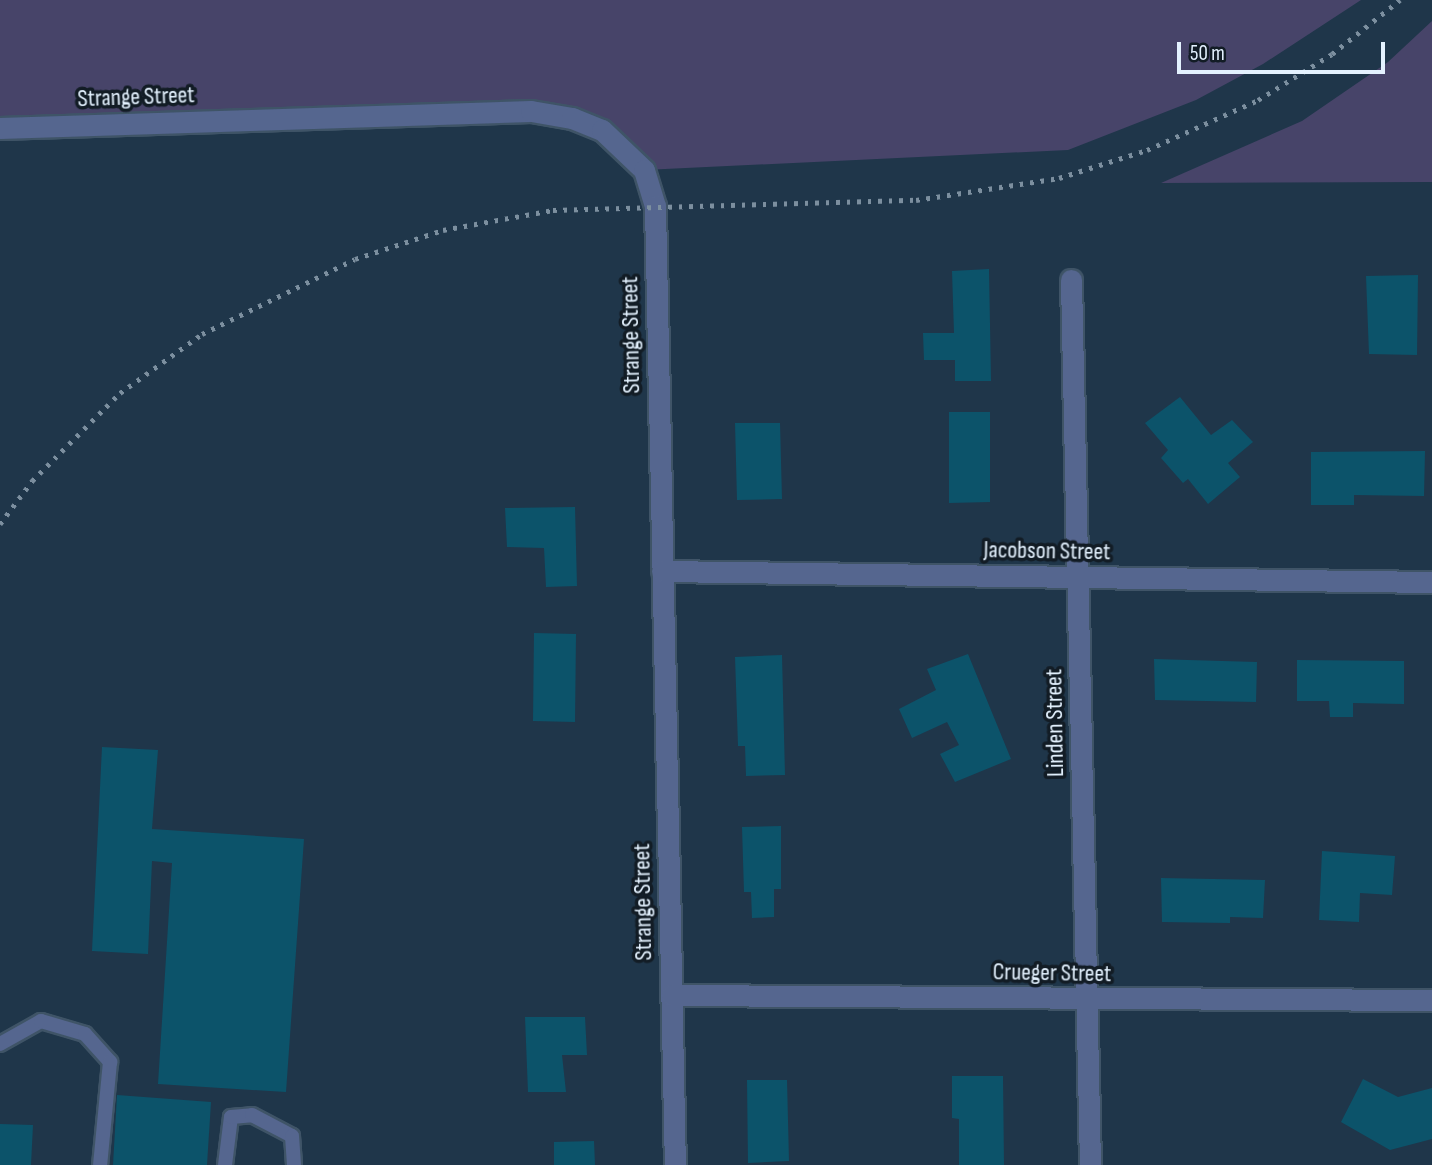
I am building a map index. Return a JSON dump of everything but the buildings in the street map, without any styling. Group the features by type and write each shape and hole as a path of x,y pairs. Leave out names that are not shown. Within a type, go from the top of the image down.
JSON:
{"street":[{"name":"Strange Street","path":"0,128 491,111 555,114 602,130 644,170 654,206 675,1165"},
{"name":"Linden Street","path":"1071,280 1090,1165"},
{"name":"Jacobson Street","path":"662,571 1432,582"},
{"name":"Crueger Street","path":"672,995 1087,1000 1432,1000"}],"lane":[{"path":"0,1044 41,1021 85,1034 110,1062 100,1165"},
{"path":"225,1165 231,1117 252,1115 292,1136 294,1165"}],"shaded area":[{"path":"0,0 1361,0 1263,64 1196,100 1068,150 644,170 572,118 0,128"},
{"path":"1432,21 1432,182 1161,183 1302,121 1388,62"}],"railway":[{"path":"0,524 32,481 120,393 202,334 355,259 443,230 553,210 916,200 1059,178 1147,150 1258,100 1332,54 1400,0"}]}
